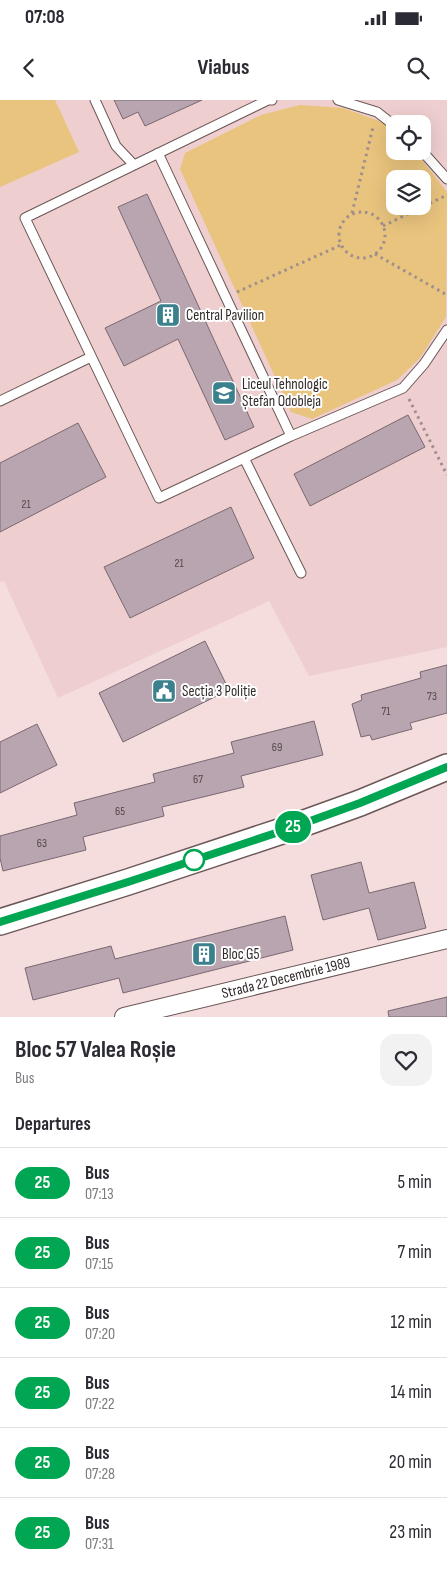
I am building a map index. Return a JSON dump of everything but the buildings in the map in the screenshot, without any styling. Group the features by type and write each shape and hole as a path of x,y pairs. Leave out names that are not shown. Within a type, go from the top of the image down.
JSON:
{"street":[{"path":"0,922 297,826 360,803 447,767"},
{"name":"Strada 22 Decembrie 1989","path":"124,1017 447,939"}],"lane":[{"path":"95,100 116,146 134,165"},
{"path":"272,100 268,100 25,218 159,498 291,436 403,388 424,364 447,330"},
{"path":"338,100 377,112 386,119"},
{"path":"158,153 291,436"},
{"path":"430,160 447,180"},
{"path":"0,401 91,357"},
{"path":"244,458 301,573"}],"path":[{"path":"352,214 377,112"},
{"path":"383,226 447,195"},
{"path":"366,212 373,215 383,226 384,234 380,248 368,257 352,256 341,245 339,238 341,224 352,214 366,212"},
{"path":"226,297 341,245"},
{"path":"374,254 447,296"},
{"path":"403,388 447,475"}],"shaded area":[{"name":"Liceul Tehnologic Ștefan Odobleja","path":"0,100 447,100 447,647 309,676 269,601 58,698 4,581 0,582"},
{"path":"0,100 55,100 79,152 0,187"},
{"path":"300,105 343,108 382,122 386,126 386,160 422,160 430,170 386,170 386,215 431,215 431,172 447,192 446,317 420,358 397,380 312,419 291,412 180,169 185,153 261,115"}],"bus line":[{"name":"25","path":"0,922 288,829 360,803 447,767"}],"place":[{"name":"Central Pavilion","path":"168,315"},
{"name":"Liceul Tehnologic Ștefan Odobleja","path":"224,393"},
{"name":"Secția 3 Poliție","path":"164,691"},
{"name":"Bloc G5","path":"204,954"}]}
